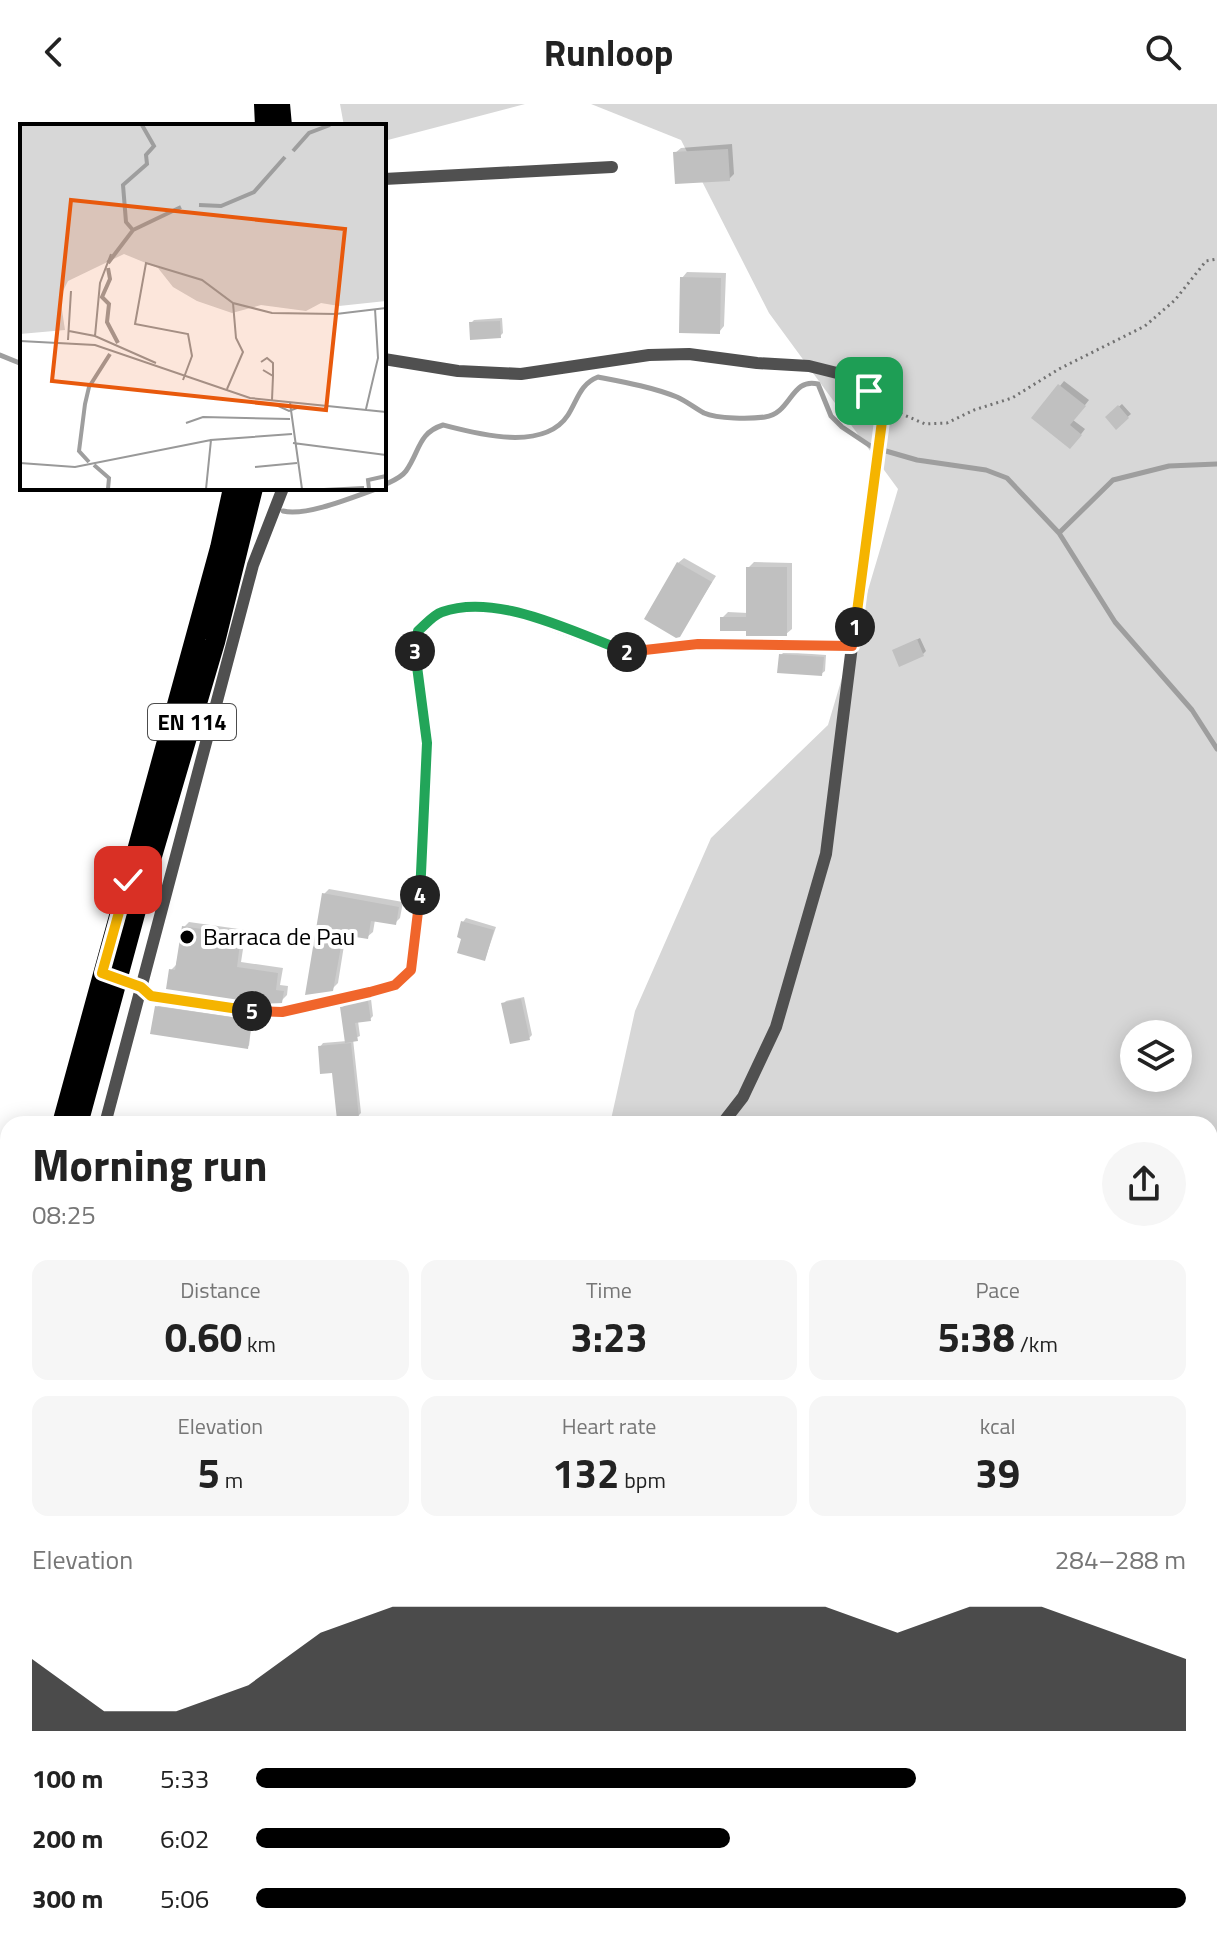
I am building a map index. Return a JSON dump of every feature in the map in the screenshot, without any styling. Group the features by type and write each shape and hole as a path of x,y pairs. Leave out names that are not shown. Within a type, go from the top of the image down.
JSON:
{"main road":[{"path":"264,104 265,124"},
{"name":"EN 114","path":"80,1116 110,975 233,490"},
{"name":"EN 114","path":"65,1116 215,642 253,490"}],"street":[{"path":"271,104 273,124"},
{"path":"282,104 290,124"},
{"path":"386,179 612,167"},
{"path":"386,359 458,371 521,374 649,355 689,354 809,366 845,375 869,391 884,406"},
{"path":"107,1116 253,565 282,490"},
{"path":"110,975 141,987 151,996 266,1013 282,1012 395,985 411,970 421,890 427,743 414,657 418,631 439,612 472,606 518,612 628,653 698,644 852,646 826,854 776,1027 743,1097 728,1116"}],"path":[{"path":"852,646 884,406 925,424 947,423 974,410 1012,398 1059,369 1145,326 1175,300 1206,261 1217,259"}],"shaded area":[{"path":"340,104 525,104 386,140 386,124 344,124"},
{"path":"591,104 1217,104 1217,1116 612,1116 635,1011 711,838 828,725 898,489 769,313 681,140"}],"building":[{"path":"728,149 730,181 675,184 673,152"},
{"path":"680,277 721,278 720,334 679,333"},
{"path":"500,321 501,338 470,340 469,322"},
{"path":"1058,384 1086,406 1070,425 1082,435 1070,449 1031,418"},
{"path":"1118,405 1129,418 1116,430 1105,417"},
{"path":"677,562 712,582 680,637 676,638 644,619"},
{"path":"746,567 787,567 787,636 746,636 746,631 720,631 720,617 746,617"},
{"path":"917,639 924,656 899,667 892,650"},
{"path":"779,654 824,657 822,676 777,673"},
{"path":"322,893 399,907 396,925 371,921 368,939 343,935 333,991 305,995"},
{"path":"461,921 494,930 485,961 457,953"},
{"path":"182,926 241,935 237,967 278,973 276,990 284,991 282,1003 266,1004 166,989 169,969 175,970"},
{"path":"521,999 530,1040 510,1044 501,1003"},
{"path":"368,1001 371,1021 355,1023 358,1041 345,1043 340,1007"},
{"path":"155,1006 252,1020 248,1049 150,1034"},
{"path":"351,1043 359,1116 337,1116 332,1073 320,1074 318,1046"}],"waterway":[{"path":"0,355 20,363"},
{"path":"386,484 404,473 424,438 435,428 443,425 509,437 543,433 557,426 568,415 583,388 598,377 658,390 704,413 734,418 759,418 774,414 802,386 818,384 831,416 872,447 917,460 986,470 1007,478 1059,533 1115,622 1192,710 1217,749"},
{"path":"1059,533 1113,480 1169,466 1217,464"},
{"path":"283,511 317,508 373,490"}],"place":[{"name":"Barraca de Pau","path":"187,937"}],"route":[{"path":"128,880 102,973 141,987 151,996 266,1013 282,1012 395,985 411,970 421,890 427,743 414,657 418,631 439,612 472,606 518,612 628,653 698,644 852,646 884,406 869,391"}]}
